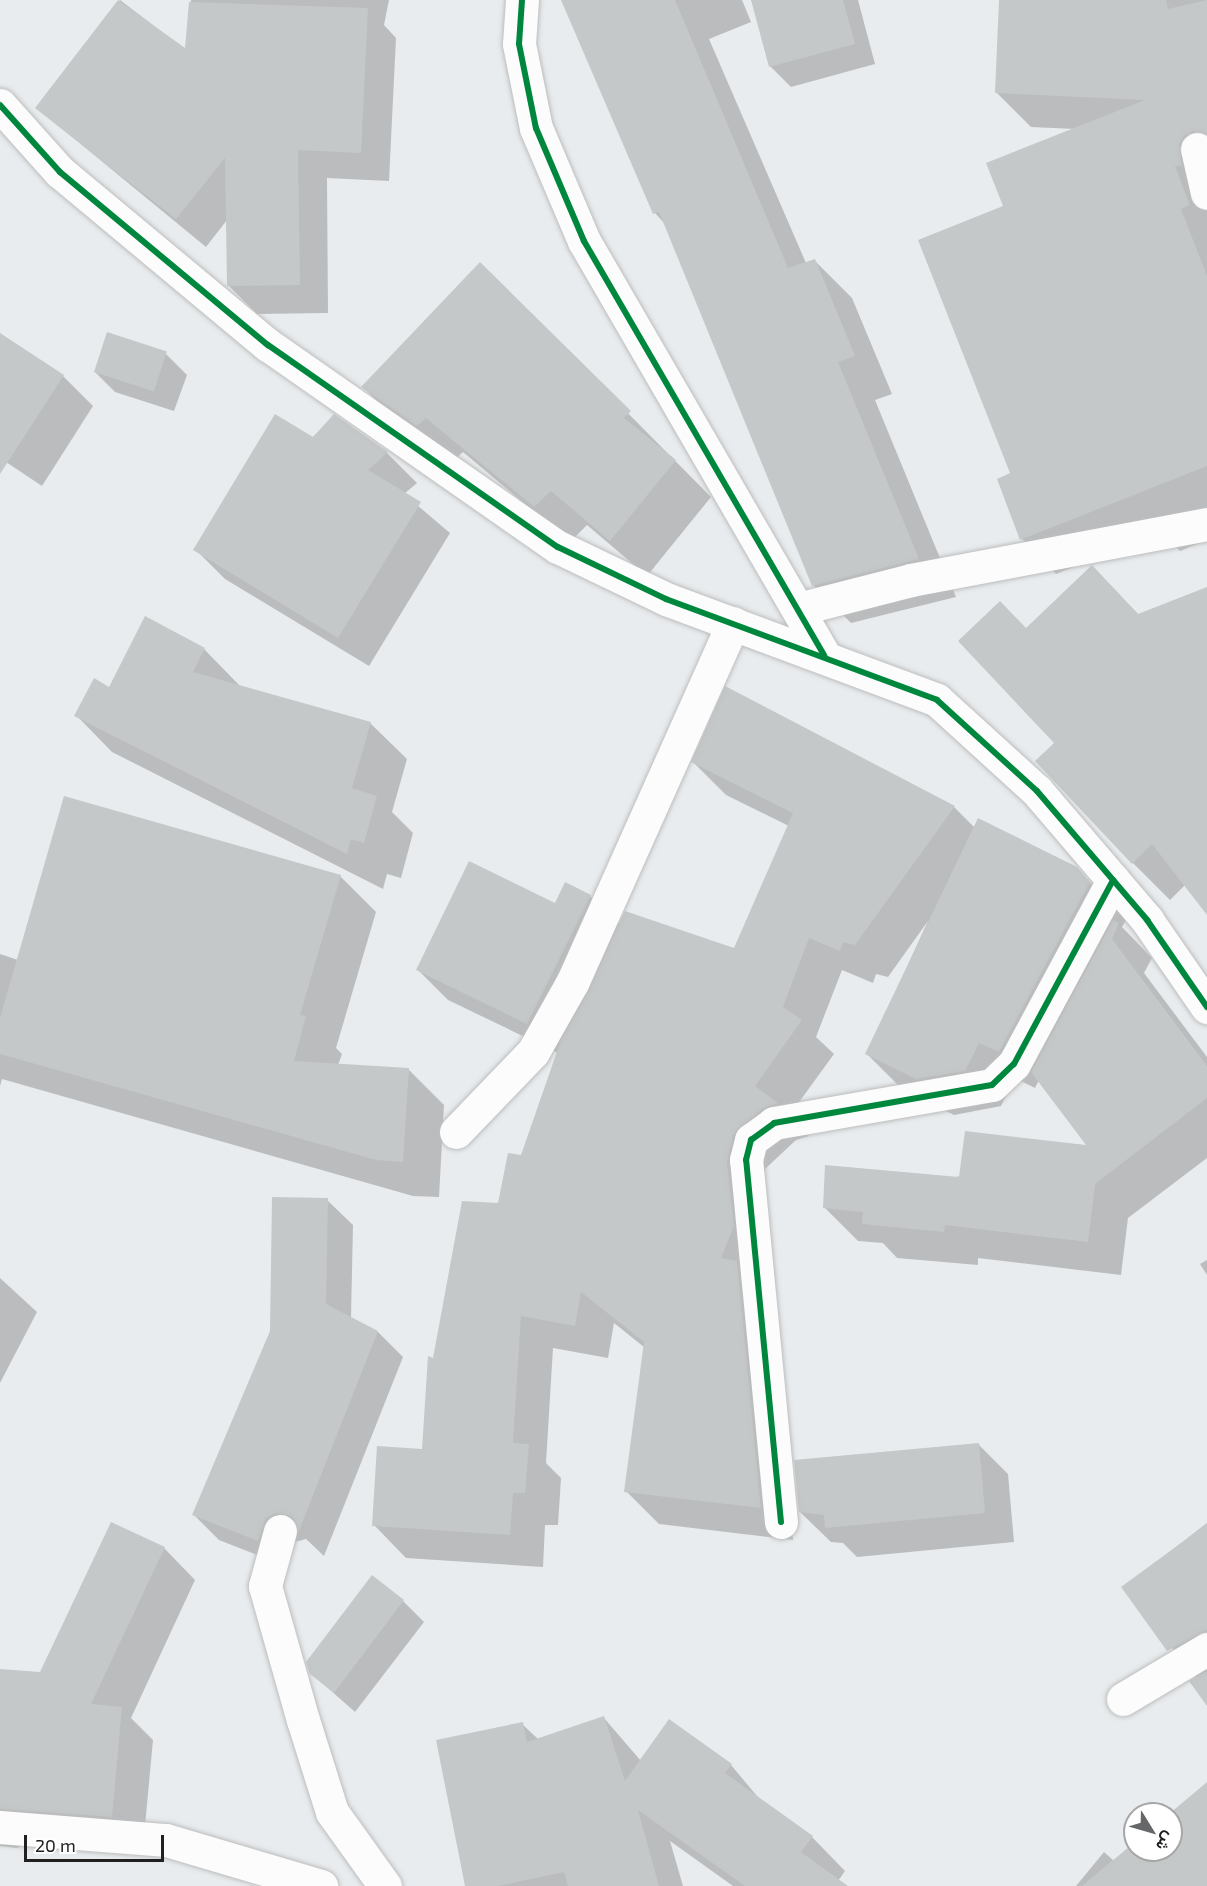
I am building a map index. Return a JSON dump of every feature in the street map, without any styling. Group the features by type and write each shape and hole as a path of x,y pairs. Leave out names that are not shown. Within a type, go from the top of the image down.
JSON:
{"street":[{"path":"522,0 519,44 536,128 584,241 824,655"},
{"path":"0,105 60,172 268,345 558,547 666,599 824,655 937,700 1037,791 1113,879 1207,1007"},
{"path":"1197,149 1207,193"},
{"path":"798,609 911,580 1207,524"},
{"path":"456,1131 533,1052 573,981 732,623"},
{"path":"781,1522 746,1160 750,1140 774,1123 992,1085 1014,1064 1113,879"},
{"path":"280,1531 266,1586 303,1720 332,1812 385,1886"},
{"path":"1123,1699 1207,1649"},
{"path":"0,1827 166,1840 321,1886"}],"building":[{"path":"118,0 185,48 189,2 368,8 361,153 298,150 300,285 227,286 225,158 176,219 35,108"},
{"path":"561,0 675,0 788,268 815,259 855,356 838,362 919,559 812,586 659,212 653,214"},
{"path":"751,0 843,0 855,44 769,67"},
{"path":"999,0 1166,0 1168,9 1207,0 1207,134 1193,131 1184,136 1179,144 1182,166 1175,166 1190,205 1181,209 1207,276 1207,466 1020,540 997,479 1010,473 918,240 1003,206 986,163 1145,100 995,93"},
{"path":"480,262 631,411 624,418 676,460 610,541 551,491 534,507 426,418 417,426 361,387"},
{"path":"107,332 167,351 154,391 94,372"},
{"path":"0,333 64,375 0,474"},
{"path":"275,414 313,437 334,414 388,452 368,470 421,502 338,638 193,550"},
{"path":"1092,565 1138,614 1207,587 1207,915 1152,844 1132,864 1035,761 1054,743 958,641 1000,601 1026,628"},
{"path":"145,616 205,648 193,672 371,722 352,788 377,796 364,843 351,839 347,854 74,716 94,678 109,687"},
{"path":"725,686 955,806 855,945 843,942 840,951 809,938 783,1007 802,1020 755,1086 778,1103 763,1108 733,1135 727,1162 734,1226 721,1258 737,1261 761,1508 624,1492 644,1342 581,1292 575,1326 521,1316 513,1443 529,1444 525,1493 513,1493 510,1535 372,1526 377,1446 422,1449 428,1356 433,1358 462,1201 498,1203 508,1153 521,1155 561,1040 625,911 734,948 793,813 691,762"},
{"path":"64,796 341,875 300,1015 306,1016 294,1061 409,1068 403,1162 376,1160 0,1054 0,1018"},
{"path":"978,818 1077,867 1090,882 999,1052 979,1043 965,1071 916,1079 865,1054"},
{"path":"469,861 555,903 565,882 591,895 527,1024 416,970"},
{"path":"1113,920 1119,923 1112,939 1207,1066 1207,1098 1095,1184 1088,1242 945,1225 944,1232 862,1224 863,1212 823,1208 825,1165 959,1177 965,1131 1086,1145 1031,1072"},
{"path":"272,1197 328,1198 326,1304 378,1331 298,1533 293,1517 276,1513 266,1518 258,1541 192,1515 270,1331"},
{"path":"979,1443 985,1513 825,1528 824,1515 799,1512 794,1460"},
{"path":"111,1522 165,1547 91,1704 122,1707 112,1817 0,1809 0,1669 40,1672"},
{"path":"1207,1524 1207,1630 1167,1651 1121,1587"},
{"path":"372,1575 404,1600 334,1693 310,1674 306,1662"},
{"path":"1207,1671 1207,1706 1189,1681"},
{"path":"604,1716 625,1781 669,1719 732,1764 725,1773 813,1836 801,1852 848,1886 745,1886 638,1810 659,1886 568,1886 564,1872 498,1886 465,1886 436,1740 523,1722 527,1742"},
{"path":"1207,1782 1207,1886 1082,1886 1123,1852 1123,1862 1183,1862 1183,1802"}],"cycle path":[{"path":"522,0 519,44 536,128 584,241 824,655"},
{"path":"0,105 60,172 268,345 558,547 666,599 937,700 1037,791 1147,920 1207,1007"},
{"path":"781,1522 746,1160 751,1140 774,1123 992,1085 1014,1064 1113,880"}]}
